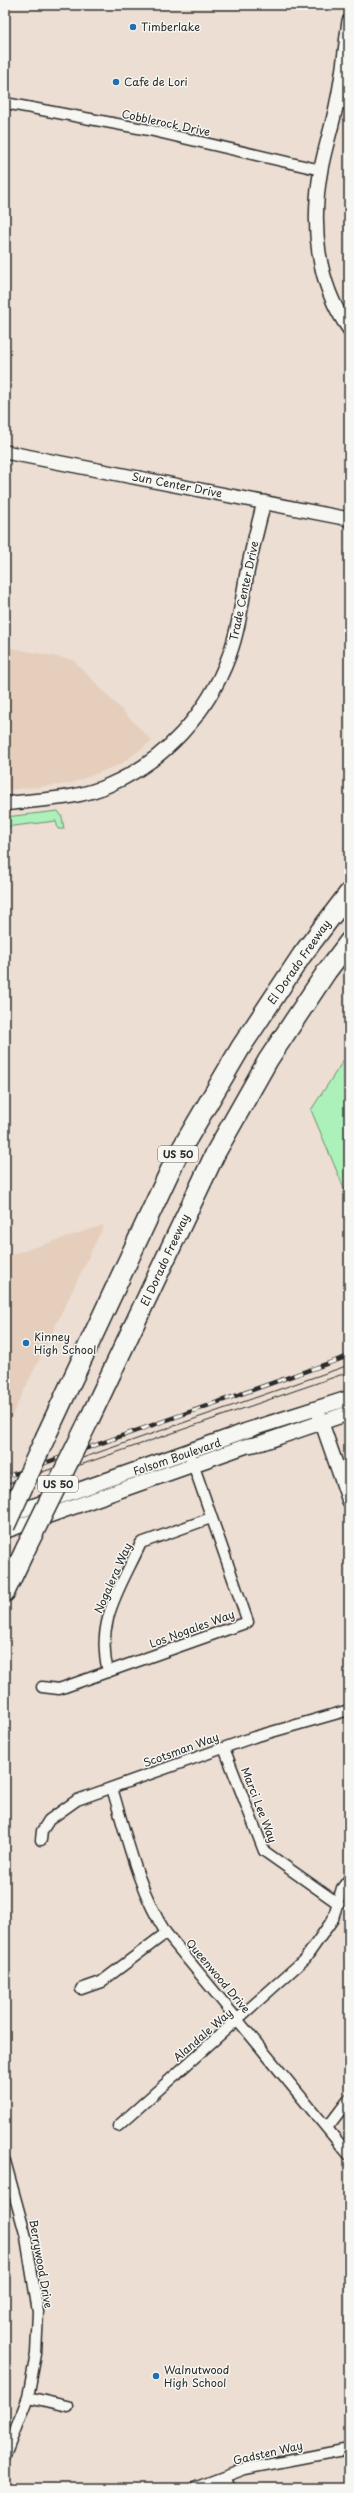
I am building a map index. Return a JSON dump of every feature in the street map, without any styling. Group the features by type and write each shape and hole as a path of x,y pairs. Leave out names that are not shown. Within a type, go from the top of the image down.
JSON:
{"highway":[{"name":"El Dorado Freeway","path":"5,1526 176,1158 246,1041 302,955 349,893"},
{"name":"El Dorado Freeway","path":"5,1592 89,1420 216,1152 268,1060 327,971 349,942"}],"main road":[{"name":"Folsom Boulevard","path":"5,1531 191,1459 317,1408 349,1398"},
{"name":"Folsom Boulevard","path":"5,1516 191,1459 322,1423 349,1413"}],"street":[{"path":"349,21 343,103 321,170 316,208 319,261 331,295 349,329"},
{"name":"Cobblerock Drive","path":"5,103 149,130 321,170"},
{"name":"Sun Center Drive","path":"5,452 349,519"},
{"name":"Trade Center Drive","path":"5,804 53,800 109,785 154,759 170,747 184,732 206,702 230,656 237,632 264,502"},
{"path":"317,1408 349,1501"},
{"name":"Los Nogales Way","path":"42,1687 59,1689 248,1622 191,1459"},
{"name":"Nogalera Way","path":"108,1672 104,1656 104,1628 108,1615 142,1543 211,1518"},
{"name":"Scotsman Way","path":"41,1840 44,1825 60,1810 77,1800 278,1730 349,1710"},
{"name":"Marci Lee Way","path":"224,1748 264,1852 339,1904"},
{"name":"Queenwood Drive","path":"112,1788 137,1876 150,1908 166,1933 349,2155"},
{"name":"Alandale Way","path":"118,2126 239,2020 305,1959 333,1919 339,1904 342,1888 349,1879"},
{"path":"81,1989 101,1982 166,1933"},
{"path":"327,2128 349,2099"},
{"name":"Berrywood Drive","path":"5,2161 9,2191 26,2237 38,2312 36,2354 28,2397 5,2456"},
{"path":"28,2397 67,2406"},
{"name":"Gadsten Way","path":"194,2488 245,2469 349,2449"},
{"path":"224,2477 229,2488"}],"shaded area":[{"path":"5,647 73,660 152,741 121,764 69,784 5,790"},
{"name":"Kinney High School","path":"104,1225 5,1430 5,1257"}],"green space":[{"path":"58,811 62,817 64,829 58,829 56,821 5,827 5,817"},
{"path":"349,1052 349,1190 346,1193 311,1110"}],"tram line":[{"path":"5,1485 349,1365"},
{"path":"5,1491 349,1372"}],"railway":[{"path":"5,1477 349,1356"}],"place":[{"name":"Timberlake","path":"133,27"},
{"name":"Cafe de Lori","path":"116,82"},
{"name":"Kinney High School","path":"26,1343"},
{"name":"Walnutwood High School","path":"156,2376"}]}
